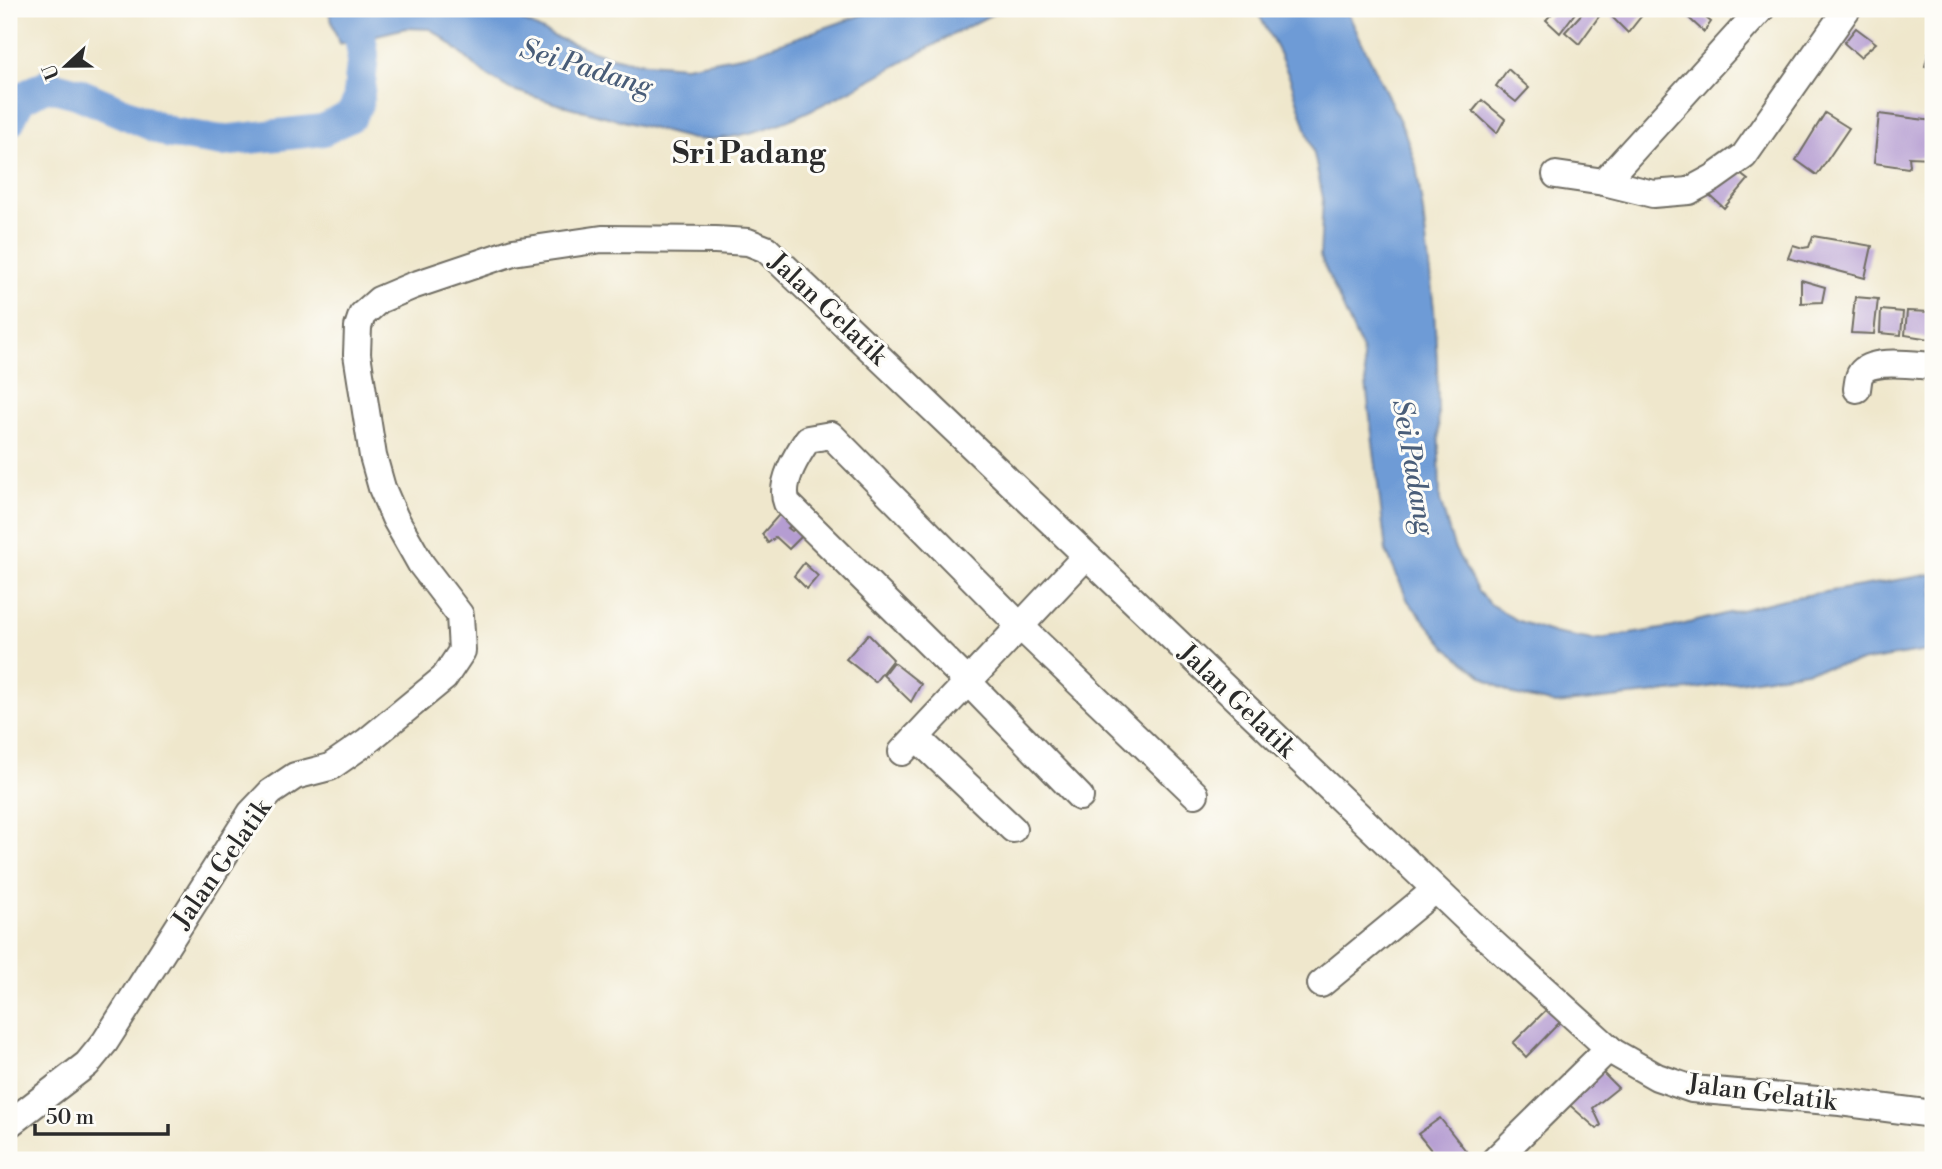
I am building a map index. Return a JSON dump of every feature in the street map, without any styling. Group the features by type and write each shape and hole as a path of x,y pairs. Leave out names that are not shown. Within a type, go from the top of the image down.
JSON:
{"street":[{"path":"1604,181 1761,9"},
{"path":"1556,174 1604,181 1653,194 1689,191 1713,178 1744,156 1847,9"},
{"name":"Jalan Gelatik","path":"9,1124 87,1064 105,1042 229,845 251,813 271,792 295,776 330,767 366,742 444,678 462,651 460,615 421,564 395,518 382,488 373,456 357,354 358,327 362,315 379,300 412,286 513,252 602,239 748,242 765,250 808,288 1435,890 1609,1048 1657,1077 1692,1089 1840,1102 1933,1114"},
{"path":"1857,389 1859,374 1865,368 1876,364 1933,366"},
{"path":"1080,797 787,503 784,495 788,477 808,439 831,435 1020,626 1195,794"},
{"path":"1013,829 909,744 1086,556"},
{"path":"1321,984 1435,890"},
{"path":"1495,1160 1609,1048"}],"water":[{"name":"Sei Padang","path":"328,9 505,9 555,37 607,56 635,62 685,66 746,55 879,9 1003,9 836,98 789,120 740,135 692,139 510,89 485,74 430,29 406,28 339,44"},
{"name":"Sei Padang","path":"1256,9 1346,9 1404,130 1416,165 1434,309 1440,500 1454,547 1478,592 1489,603 1516,620 1554,633 1593,640 1673,627 1784,599 1933,574 1933,650 1696,689 1556,704 1514,695 1488,681 1447,648 1408,601 1386,551 1362,350 1320,256 1323,198 1314,154 1291,81"}],"building":[{"path":"1556,9 1578,9 1560,33 1546,20"},
{"path":"1586,9 1600,15 1579,44 1565,32"},
{"path":"1615,9 1647,9 1628,33 1610,15"},
{"path":"1679,9 1695,9 1711,22 1704,32"},
{"path":"1856,28 1876,43 1860,57 1844,43"},
{"path":"1928,54 1933,55 1933,68 1925,66"},
{"path":"1508,69 1529,88 1516,102 1496,86"},
{"path":"1482,100 1505,119 1497,133 1473,111"},
{"path":"1825,113 1849,128 1817,175 1796,160"},
{"path":"1879,114 1933,121 1933,158 1909,157 1908,168 1874,163"},
{"path":"1731,167 1748,180 1724,208 1705,191"},
{"path":"1813,236 1872,246 1865,278 1788,258 1793,245 1809,247"},
{"path":"1801,280 1825,287 1822,302 1801,303"},
{"path":"1855,297 1878,299 1874,334 1851,333"},
{"path":"1881,310 1903,312 1901,335 1880,333"},
{"path":"1907,311 1931,312 1930,339 1905,335"},
{"path":"785,508 798,520 788,528 792,531 799,526 804,534 789,549 776,537 768,543 762,534"},
{"path":"804,563 818,576 807,589 794,576"},
{"path":"868,634 893,659 875,682 846,659"},
{"path":"893,662 921,684 911,702 883,675"},
{"path":"1549,1007 1562,1020 1526,1057 1513,1043"},
{"path":"1598,1068 1618,1088 1593,1108 1601,1125 1597,1129 1565,1101"},
{"path":"1440,1118 1470,1156 1464,1160 1439,1160 1418,1134"}],"waterway":[{"path":"9,121 20,99 47,85 77,93 171,133 222,141 323,130 351,116 358,102 363,55 356,9"}],"district":[{"name":"Sri Padang","path":"749,154"}]}
